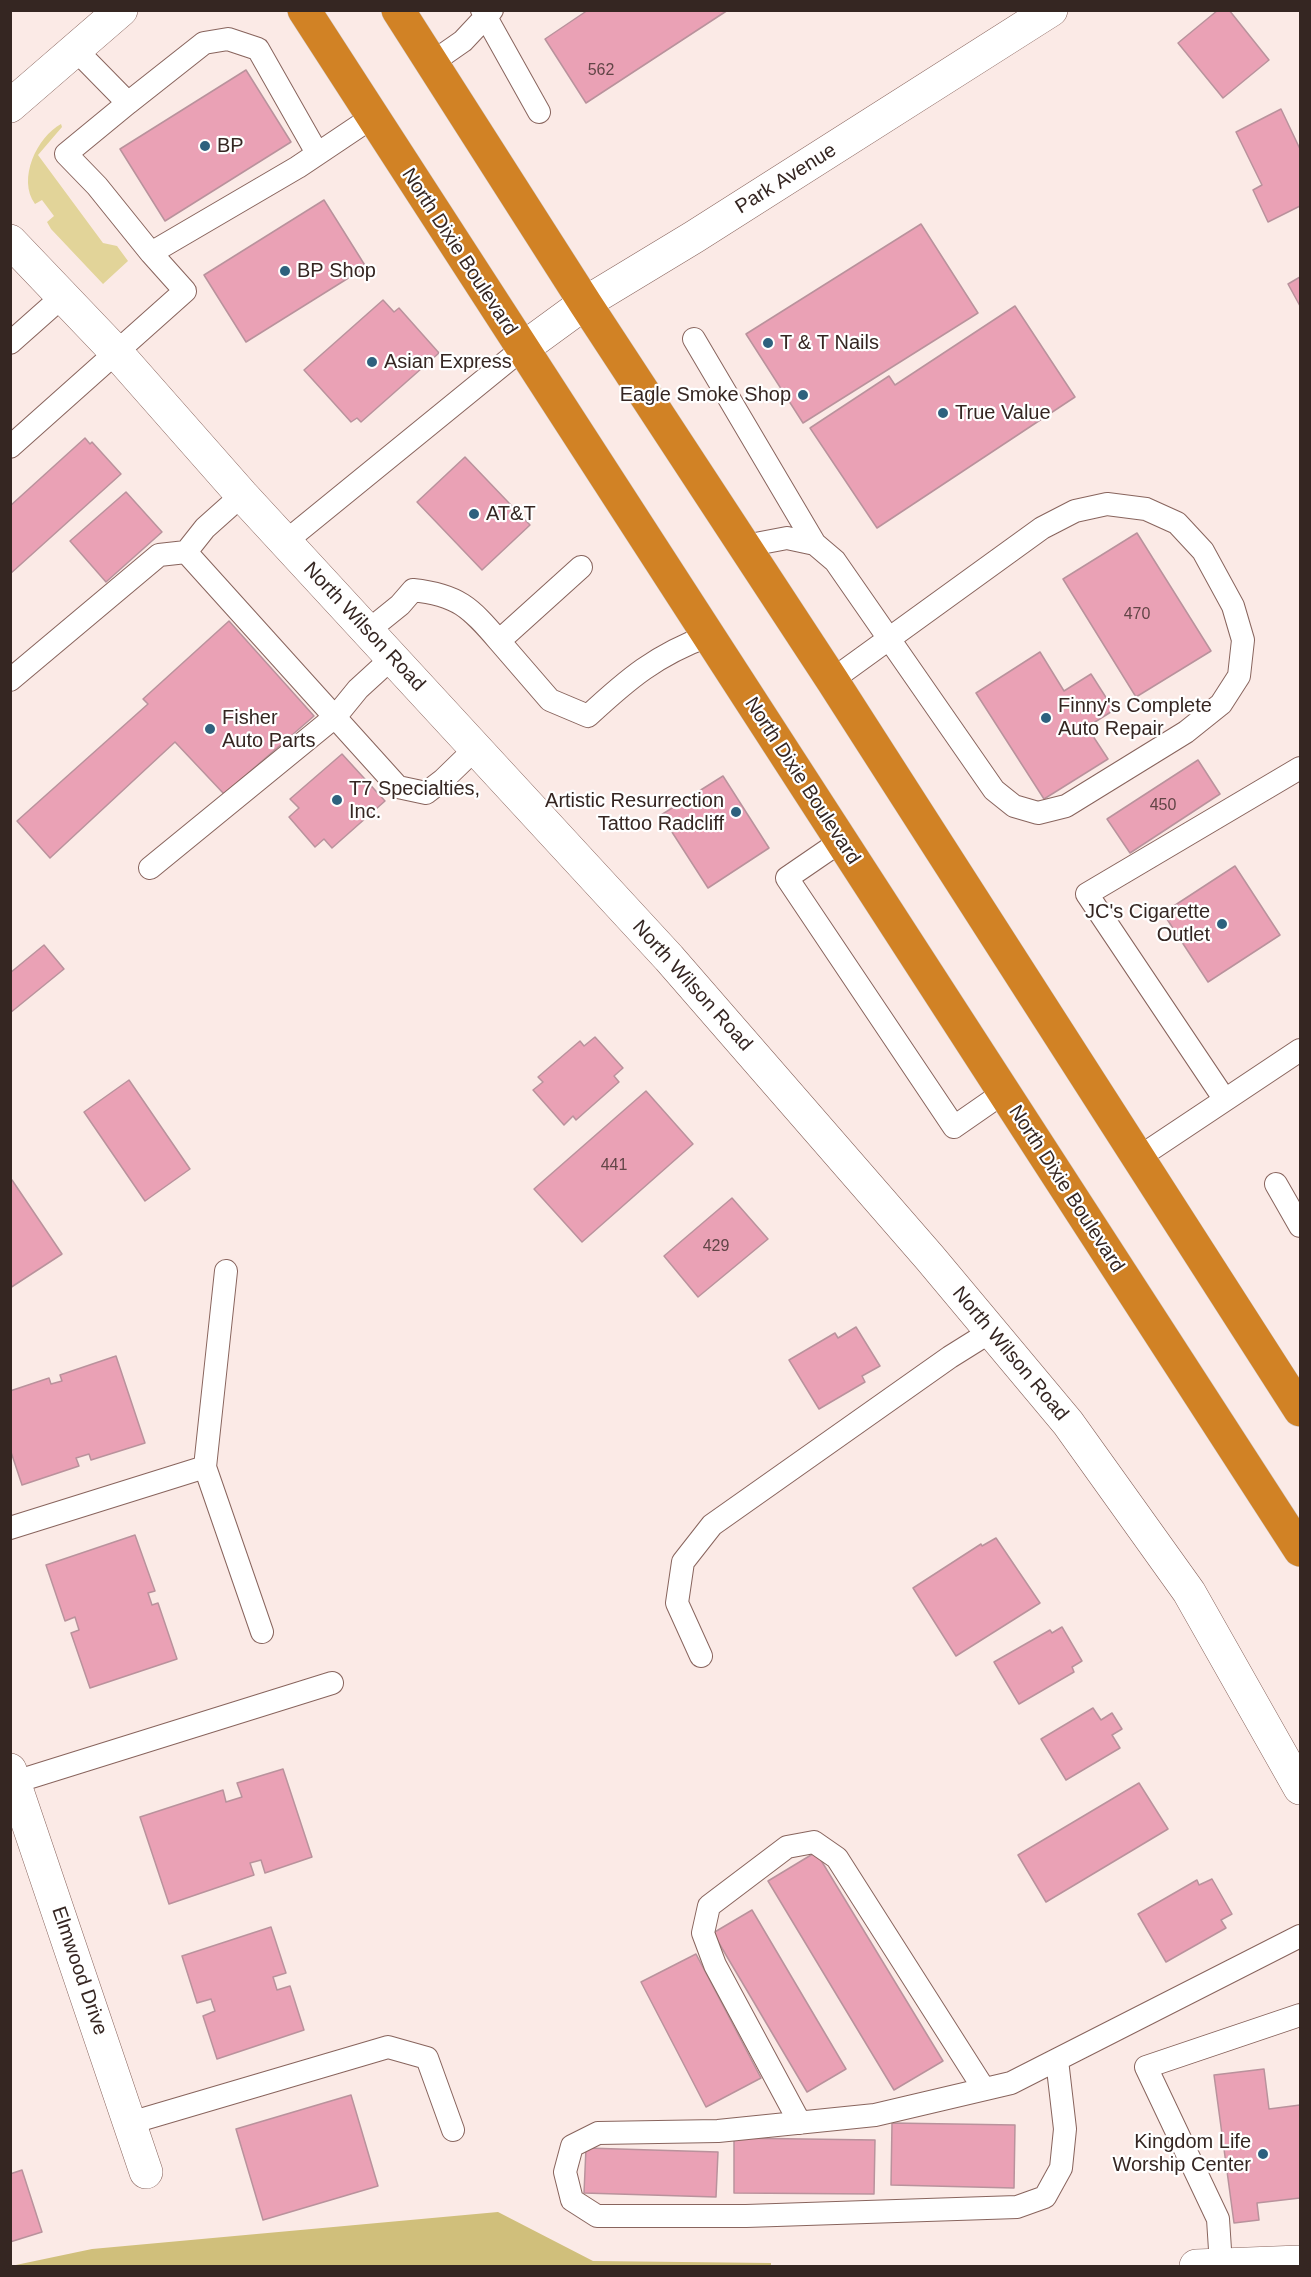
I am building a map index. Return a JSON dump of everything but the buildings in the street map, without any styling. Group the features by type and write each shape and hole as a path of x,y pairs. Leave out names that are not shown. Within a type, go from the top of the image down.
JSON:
{"highway":[{"name":"North Dixie Boulevard","path":"304,10 371,118 1300,1550"},
{"path":"398,10 430,64 746,546 1138,1158 1296,1394"}],"main road":[{"name":"Park Avenue","path":"522,349 585,303 694,237 1051,10"},
{"path":"10,106 76,50 108,14"},
{"name":"North Wilson Road","path":"10,241 116,352 242,495 369,630 475,749 669,958 930,1258 1068,1423 1189,1592 1300,1788"},
{"name":"Elmwood Drive","path":"13,1776 146,2172"},
{"path":"1209,2266 1300,2262"}],"lane":[{"path":"430,64 463,41 486,12 539,112"},
{"path":"10,447 185,291 97,186 66,154 204,43 228,39 258,49 317,153"},
{"path":"76,50 128,103"},
{"path":"151,253 371,118"},
{"path":"10,343 63,296"},
{"path":"694,339 815,544 835,561 888,638 994,790 1014,806 1038,813 1066,806 1186,732 1221,704 1239,676 1243,640 1233,606 1203,551 1177,523 1146,509 1107,504 1075,511 1042,528 888,638 832,680"},
{"path":"285,542 522,349"},
{"path":"10,680 159,555 186,552 205,528 242,495"},
{"path":"746,546 787,538 815,544"},
{"path":"186,552 398,787 426,794 444,780 475,749"},
{"path":"499,641 581,567"},
{"path":"369,630 400,605 413,590 441,593 474,611 550,700 588,716 630,677 675,648 708,636"},
{"path":"150,868 336,716 358,689 393,657"},
{"path":"1225,1101 1087,894 1300,768"},
{"path":"841,841 788,878 954,1127 1003,1093"},
{"path":"1138,1158 1300,1050"},
{"path":"1276,1184 1300,1226"},
{"path":"226,1271 205,1467 262,1632"},
{"path":"701,1656 677,1603 683,1562 712,1525 950,1357 990,1332"},
{"path":"10,1528 205,1467"},
{"path":"13,1776 332,1683"},
{"path":"800,2123 715,1965 703,1933 710,1906 788,1847 814,1842 837,1858 984,2089"},
{"path":"1057,2060 1065,2129 1061,2168 1045,2197 1017,2207 746,2216 597,2216 572,2200 565,2172 572,2146 598,2133 718,2131 874,2115 1011,2083 1300,1936"},
{"path":"1209,2266 1218,2219 1146,2067 1300,2014"},
{"path":"130,2123 388,2047 427,2058 453,2130"}],"shaded area":[{"path":"61,124 62,127 38,155 103,243 117,246 128,261 103,284 51,229 47,222 54,216 42,200 35,204 30,194 29,171 37,148 52,130"},
{"path":"498,2212 593,2261 771,2263 771,2266 11,2266 92,2249"}],"place":[{"name":"BP","path":"205,146"},
{"name":"BP Shop","path":"285,271"},
{"name":"T & T Nails","path":"768,343"},
{"name":"Asian Express","path":"372,362"},
{"name":"Eagle Smoke Shop","path":"803,395"},
{"name":"True Value","path":"943,413"},
{"name":"AT&T","path":"474,514"},
{"name":"Finny's Complete Auto Repair","path":"1046,718"},
{"name":"Fisher Auto Parts","path":"210,729"},
{"name":"T7 Specialties, Inc.","path":"337,800"},
{"name":"Artistic Resurrection Tattoo Radcliff","path":"736,812"},
{"name":"JC's Cigarette Outlet","path":"1222,924"},
{"name":"Kingdom Life Worship Center","path":"1263,2154"}]}
